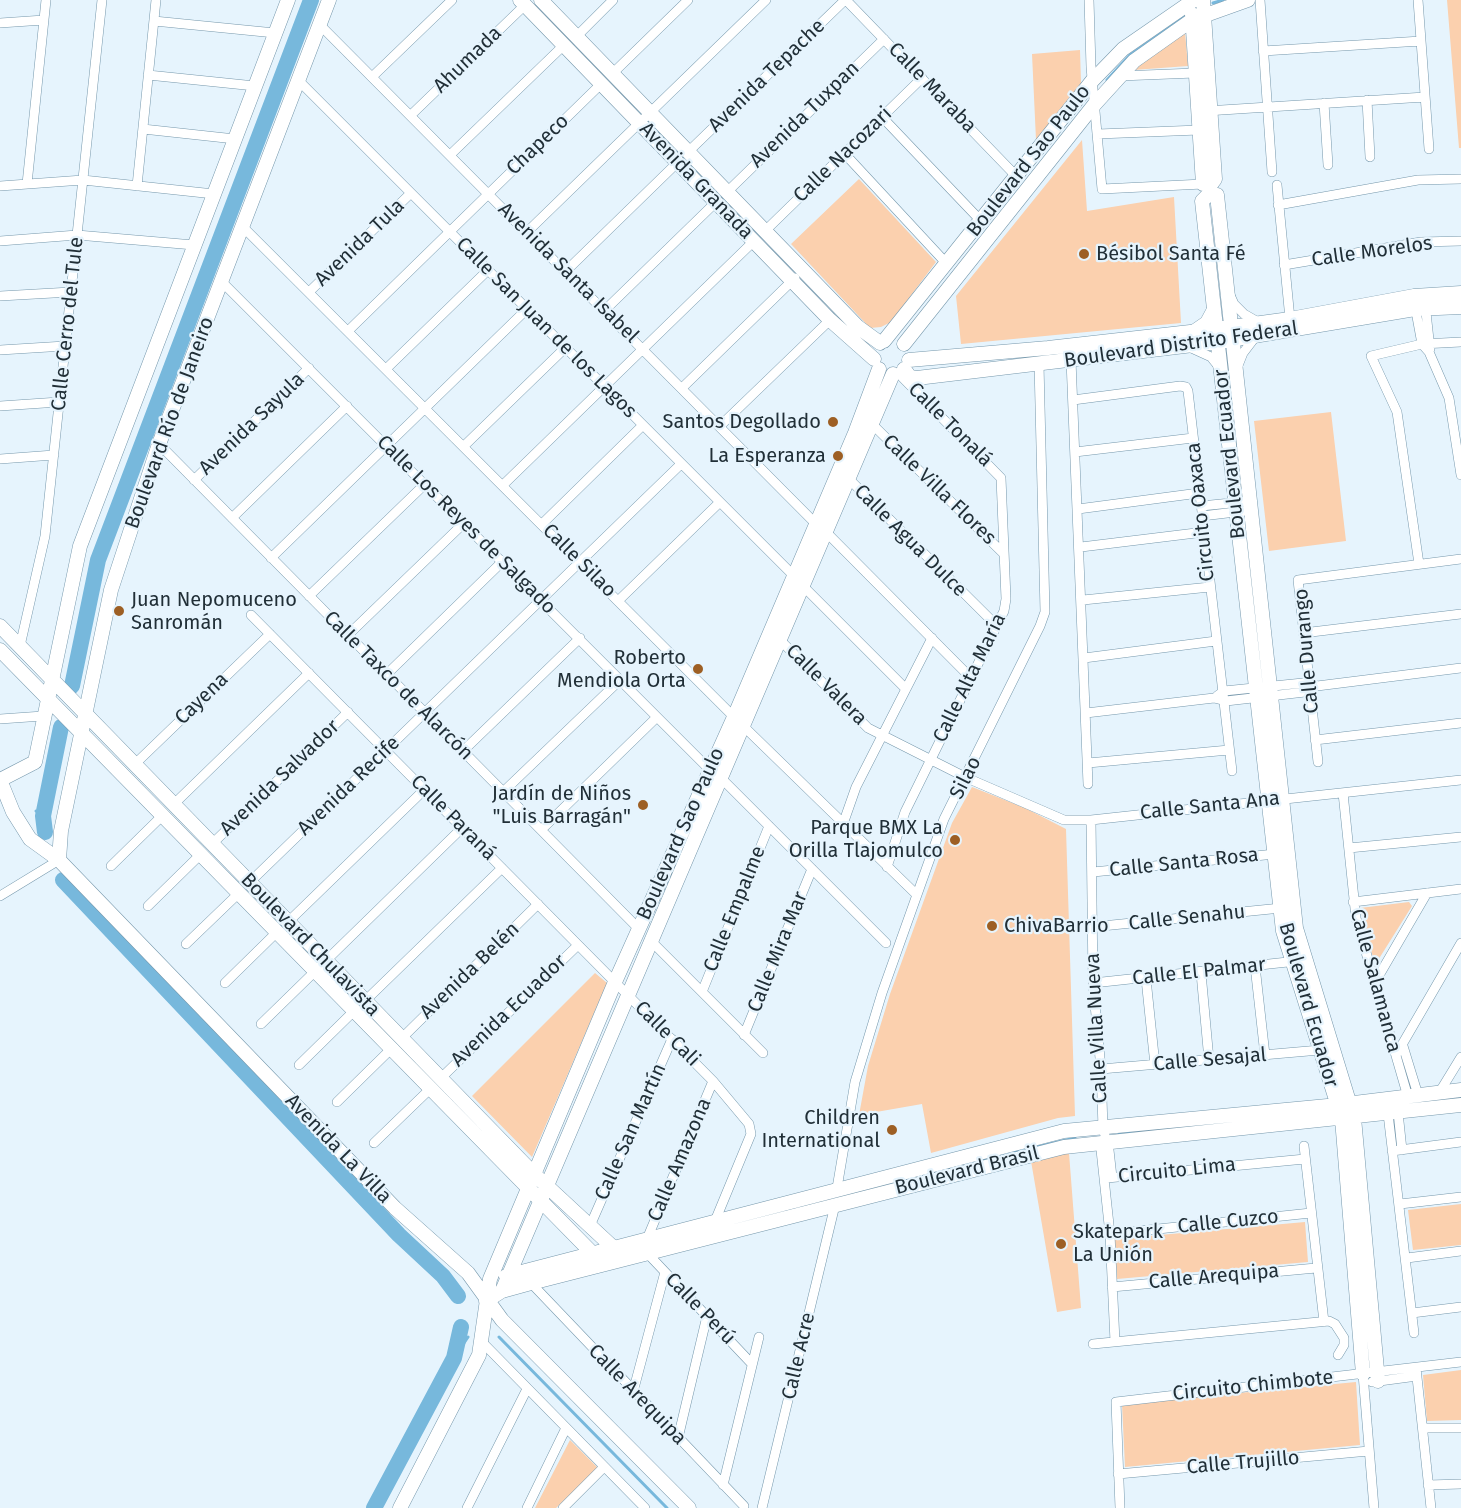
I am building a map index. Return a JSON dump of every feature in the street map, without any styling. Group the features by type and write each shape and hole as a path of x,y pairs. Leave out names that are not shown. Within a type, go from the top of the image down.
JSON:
{"main road":[{"name":"Boulevard Río de Janeiro","path":"0,780 35,762 80,546 288,0"},
{"name":"Boulevard Río de Janeiro","path":"59,860 61,831 80,732 111,590 159,444 329,0"},
{"name":"Avenida Granada","path":"541,0 858,327 882,342"},
{"name":"Boulevard Sao Paulo","path":"882,342 1092,81 1123,49 1195,0"},
{"path":"1195,0 1198,18 1204,111 1199,130 1203,184 1212,183 1215,179 1204,111 1195,74 1198,18"},
{"name":"Boulevard Sao Paulo","path":"904,344 1094,105 1134,61 1198,18 1248,0"},
{"name":"Avenida Granada","path":"522,2 830,320 877,364"},
{"name":"Boulevard Ecuador","path":"1344,1105 1320,1050 1299,960 1273,691 1218,195 1210,193 1202,201 1283,931 1299,960 1344,1105 1348,1118 1371,1378"},
{"name":"Boulevard Distrito Federal","path":"901,369 917,378 1233,333 1461,293"},
{"name":"Boulevard Distrito Federal","path":"1258,329 1290,319 1420,302 1461,307"},
{"name":"Boulevard Distrito Federal","path":"1046,358 1071,360 1186,338"},
{"path":"894,339 904,344 909,354 901,369 877,364 882,342 894,339"},
{"name":"Boulevard Sao Paulo","path":"502,1291 722,780 739,721 793,575 855,433 877,364"},
{"name":"Boulevard Sao Paulo","path":"400,1508 480,1355 490,1279 638,928 710,770 781,641 873,426 901,369"},
{"name":"Boulevard Chulavista","path":"0,626 535,1175 625,1260"},
{"name":"Boulevard Chulavista","path":"0,650 7,664 47,697 429,1090 603,1265"},
{"name":"Avenida La Villa","path":"0,780 7,811 30,839 59,860 395,1208 468,1273 486,1301 689,1508"},
{"name":"Boulevard Brasil","path":"486,1301 502,1291 531,1283 1104,1135 1461,1090"},
{"name":"Boulevard Brasil","path":"490,1279 1064,1131 1104,1135 1348,1118 1461,1105"},
{"path":"797,1199 801,1213"}],"street":[{"path":"27,184 46,0"},
{"name":"Calle Cerro del Tule","path":"20,646 45,536 102,0"},
{"path":"137,186 156,0"},
{"path":"372,77 452,0"},
{"path":"577,36 613,0"},
{"path":"612,74 687,0"},
{"path":"527,232 766,0"},
{"name":"Calle Maraba","path":"846,0 1017,177"},
{"name":"Avenida Tepache","path":"688,152 846,0"},
{"path":"1089,0 1092,81 1102,189 1203,184"},
{"path":"1260,0 1272,172"},
{"path":"1418,0 1429,149"},
{"name":"Ahumada","path":"411,116 522,2"},
{"path":"0,22 44,20"},
{"path":"154,21 275,33"},
{"name":"Avenida Santa Isabel","path":"320,24 815,523"},
{"name":"Avenida Tuxpan","path":"727,192 884,39"},
{"path":"1263,51 1421,41"},
{"path":"450,155 564,45"},
{"path":"1120,76 1195,74"},
{"path":"148,75 255,86"},
{"name":"Calle Nacozari","path":"765,231 922,78"},
{"name":"Calle San Juan de los Lagos","path":"298,80 793,575"},
{"name":"Chapeco","path":"348,330 601,84"},
{"path":"1204,111 1425,97"},
{"path":"1367,100 1370,157"},
{"path":"1324,103 1328,165"},
{"path":"882,117 981,221"},
{"path":"143,129 235,139"},
{"path":"1098,134 1199,130"},
{"path":"844,153 947,264"},
{"path":"566,271 678,162"},
{"path":"1278,205 1418,180 1461,179"},
{"path":"0,186 83,180 214,194"},
{"path":"1276,185 1290,319"},
{"name":"Avenida Tula","path":"309,292 411,193"},
{"path":"605,310 716,202"},
{"name":"Calle Silao","path":"243,226 739,721 917,895"},
{"path":"0,241 77,235 194,245"},
{"path":"503,485 754,241"},
{"name":"Calle Morelos","path":"1284,265 1421,242 1461,241"},
{"path":"386,369 488,270"},
{"path":"682,388 803,270"},
{"name":"Calle Los Reyes de Salgado","path":"222,281 710,770"},
{"path":"1228,289 1239,309 1258,329 1243,353 1237,371"},
{"path":"0,296 71,292"},
{"path":"1420,302 1427,346 1449,398 1461,475"},
{"path":"1214,303 1205,321 1186,338 1211,357 1221,370"},
{"path":"271,558 527,309"},
{"path":"720,426 830,320"},
{"path":"1419,564 1397,412 1371,356 1461,342"},
{"path":"0,351 65,346"},
{"path":"464,446 566,348"},
{"name":"Silao","path":"837,1188 855,1082 882,993 944,819 967,778 1041,626 1045,612 1046,358"},
{"path":"1071,360 1083,600 1089,784"},
{"name":"Avenida Sayula","path":"194,480 309,368"},
{"name":"Calle Tonalá","path":"901,369 1001,478"},
{"name":"Circuito Oaxaca","path":"1074,400 1186,387 1216,641 1219,697 1232,771"},
{"path":"0,406 60,402"},
{"path":"232,518 347,406"},
{"path":"542,524 643,426"},
{"name":"Calle Villa Flores","path":"873,426 1004,554"},
{"path":"1075,452 1193,438"},
{"name":"Calle Taxco de Alarcón","path":"159,444 638,928"},
{"path":"0,459 54,455"},
{"name":"Avenida Recife","path":"250,882 681,464"},
{"name":"Calle Alta María","path":"887,867 905,812 1004,611 1001,478"},
{"name":"Calle Agua Dulce","path":"850,480 997,626"},
{"path":"309,596 425,484"},
{"path":"1078,509 1199,493"},
{"path":"619,600 720,502"},
{"path":"1201,511 1252,506"},
{"path":"348,635 464,523"},
{"path":"1080,547 1204,532"},
{"path":"827,533 971,678"},
{"name":"Calle Durango","path":"1318,762 1312,687 1303,633 1298,580 1461,559"},
{"path":"387,674 503,561"},
{"path":"804,587 906,689"},
{"path":"1083,600 1210,587"},
{"path":"1303,633 1461,614"},
{"name":"Calle Paraná","path":"251,615 629,996"},
{"name":"Cayena","path":"135,764 270,634"},
{"path":"463,752 580,638"},
{"path":"843,824 856,787 932,638"},
{"name":"Calle Valera","path":"781,641 860,722 967,778"},
{"path":"1084,658 1216,641"},
{"path":"1086,713 1461,668"},
{"path":"174,804 309,674"},
{"path":"503,792 620,680"},
{"name":"Avenida Salvador","path":"212,844 348,712"},
{"path":"0,718 44,716"},
{"path":"541,830 656,718"},
{"name":"Calle Durango","path":"1315,740 1461,723"},
{"path":"1088,763 1229,750"},
{"name":"Calle Santa Ana","path":"967,778 1064,820 1091,820 1461,780"},
{"path":"722,780 885,943"},
{"path":"288,922 424,789"},
{"name":"Calle Salamanca","path":"1343,792 1353,902 1374,984 1396,1055 1413,1096"},
{"path":"111,866 162,816"},
{"name":"Calle Villa Nueva","path":"1091,820 1093,983 1104,1135 1109,1150 1108,1178"},
{"name":"Calle Empalme","path":"702,992 768,826"},
{"path":"261,1024 462,828"},
{"path":"1349,848 1461,837"},
{"name":"Calle Santa Rosa","path":"1093,872 1275,854"},
{"path":"148,906 200,855"},
{"path":"0,896 59,860"},
{"path":"365,1000 502,868"},
{"name":"Calle Mira Mar","path":"744,1035 812,869"},
{"path":"1353,902 1461,889"},
{"path":"1374,984 1427,893"},
{"path":"186,944 238,894"},
{"name":"Avenida Belén","path":"402,1038 538,904"},
{"name":"Calle Senahu","path":"1092,927 1281,908"},
{"path":"225,983 276,933"},
{"path":"652,942 763,1053"},
{"path":"1396,1055 1461,943"},
{"name":"Avenida Ecuador","path":"441,1078 578,945"},
{"name":"Calle El Palmar","path":"1093,983 1201,973 1299,960"},
{"path":"1255,966 1266,1055"},
{"path":"1201,973 1209,1060"},
{"path":"1146,979 1155,1065"},
{"name":"Calle Cali","path":"629,996 713,1081 752,1129 715,1221"},
{"path":"299,1065 353,1012"},
{"name":"Calle San Martín","path":"590,1226 672,1039"},
{"name":"Calle Salamanca","path":"1403,1046 1413,1096"},
{"path":"337,1102 390,1050"},
{"name":"Calle Sesajal","path":"1101,1069 1320,1050"},
{"path":"1439,1093 1461,1057"},
{"name":"Calle Amazona","path":"647,1239 713,1081"},
{"path":"374,1143 429,1090"},
{"path":"1393,1113 1414,1334"},
{"path":"1397,1150 1461,1142"},
{"path":"1304,1146 1316,1268 1324,1322"},
{"name":"Circuito Lima","path":"1115,1342 1108,1178 1305,1159"},
{"path":"1400,1204 1461,1197"},
{"name":"Calle Acre","path":"762,1508 835,1205"},
{"name":"Calle Cuzco","path":"1110,1234 1311,1213"},
{"path":"1407,1258 1461,1251"},
{"name":"Calle Perú","path":"648,1254 752,1364"},
{"name":"Calle Arequipa","path":"1112,1287 1316,1268"},
{"path":"633,1392 665,1272"},
{"name":"Calle Arequipa","path":"531,1283 744,1506"},
{"path":"1412,1313 1461,1307"},
{"path":"678,1438 707,1316"},
{"path":"1093,1344 1324,1322 1335,1324 1344,1338 1344,1345 1338,1355"},
{"path":"723,1485 759,1337"},
{"path":"483,1343 643,1507"},
{"path":"1374,1508 1369,1451 1371,1378 1417,1372 1461,1362"},
{"path":"1417,1372 1431,1508"},
{"name":"Circuito Chimbote","path":"1120,1508 1116,1402 1371,1378"},
{"path":"466,1508 527,1389"},
{"path":"527,1508 566,1428"},
{"path":"1423,1428 1461,1428"},
{"name":"Calle Trujillo","path":"1118,1474 1369,1451"},
{"path":"563,1508 604,1467"},
{"path":"1428,1485 1461,1484"}],"shaded area":[{"path":"1447,0 1461,0 1461,148 1459,148"},
{"path":"1185,32 1188,66 1134,70 1161,48"},
{"path":"1080,50 1081,83 1036,140 1032,54"},
{"name":"Bésibol Santa Fé","path":"1082,140 1087,211 1174,197 1181,323 961,344 956,296"},
{"path":"859,179 936,262 891,322 881,327 870,328 791,244"},
{"path":"1331,412 1346,541 1269,551 1254,421"},
{"name":"ChivaBarrio","path":"972,787 1025,808 1066,829 1075,1116 1058,1118 931,1153 922,1104 859,1115 868,1066 890,994 952,823"},
{"path":"1409,902 1412,906 1375,965 1360,908"},
{"path":"595,973 607,983 532,1157 472,1096"},
{"name":"Skatepark La Unión","path":"1069,1153 1081,1308 1057,1312 1031,1161"},
{"path":"1461,1204 1461,1245 1413,1250 1408,1210"},
{"path":"1305,1222 1308,1262 1117,1279 1115,1239"},
{"path":"1461,1370 1461,1420 1427,1421 1423,1375"},
{"path":"1356,1382 1360,1445 1125,1467 1122,1404"},
{"path":"570,1440 598,1468 556,1508 535,1508"}],"waterway":[{"path":"72,686 98,560 311,0"},
{"path":"1213,3 1223,0"},
{"path":"1107,80 1130,55 1186,16"},
{"path":"45,832 43,816 61,727"},
{"path":"36,811 43,816"},
{"path":"63,880 399,1235 443,1276 458,1296"},
{"path":"1119,1134 1167,1129"},
{"path":"966,1164 1075,1138"},
{"path":"878,1186 940,1171"},
{"path":"676,1239 757,1218"},
{"path":"374,1508 454,1358 461,1327"},
{"path":"454,1358 468,1337"},
{"path":"499,1337 667,1508"}],"place":[{"name":"Bésibol Santa Fé","path":"1084,254"},
{"name":"Santos Degollado","path":"833,422"},
{"name":"La Esperanza","path":"838,456"},
{"name":"Juan Nepomuceno Sanromán","path":"119,611"},
{"name":"Roberto Mendiola Orta","path":"698,669"},
{"name":"Jardín de Niños \"Luis Barragán\"","path":"643,805"},
{"name":"Parque BMX La Orilla Tlajomulco","path":"955,840"},
{"name":"ChivaBarrio","path":"992,926"},
{"name":"Children International","path":"892,1130"},
{"name":"Skatepark La Unión","path":"1061,1244"}]}
